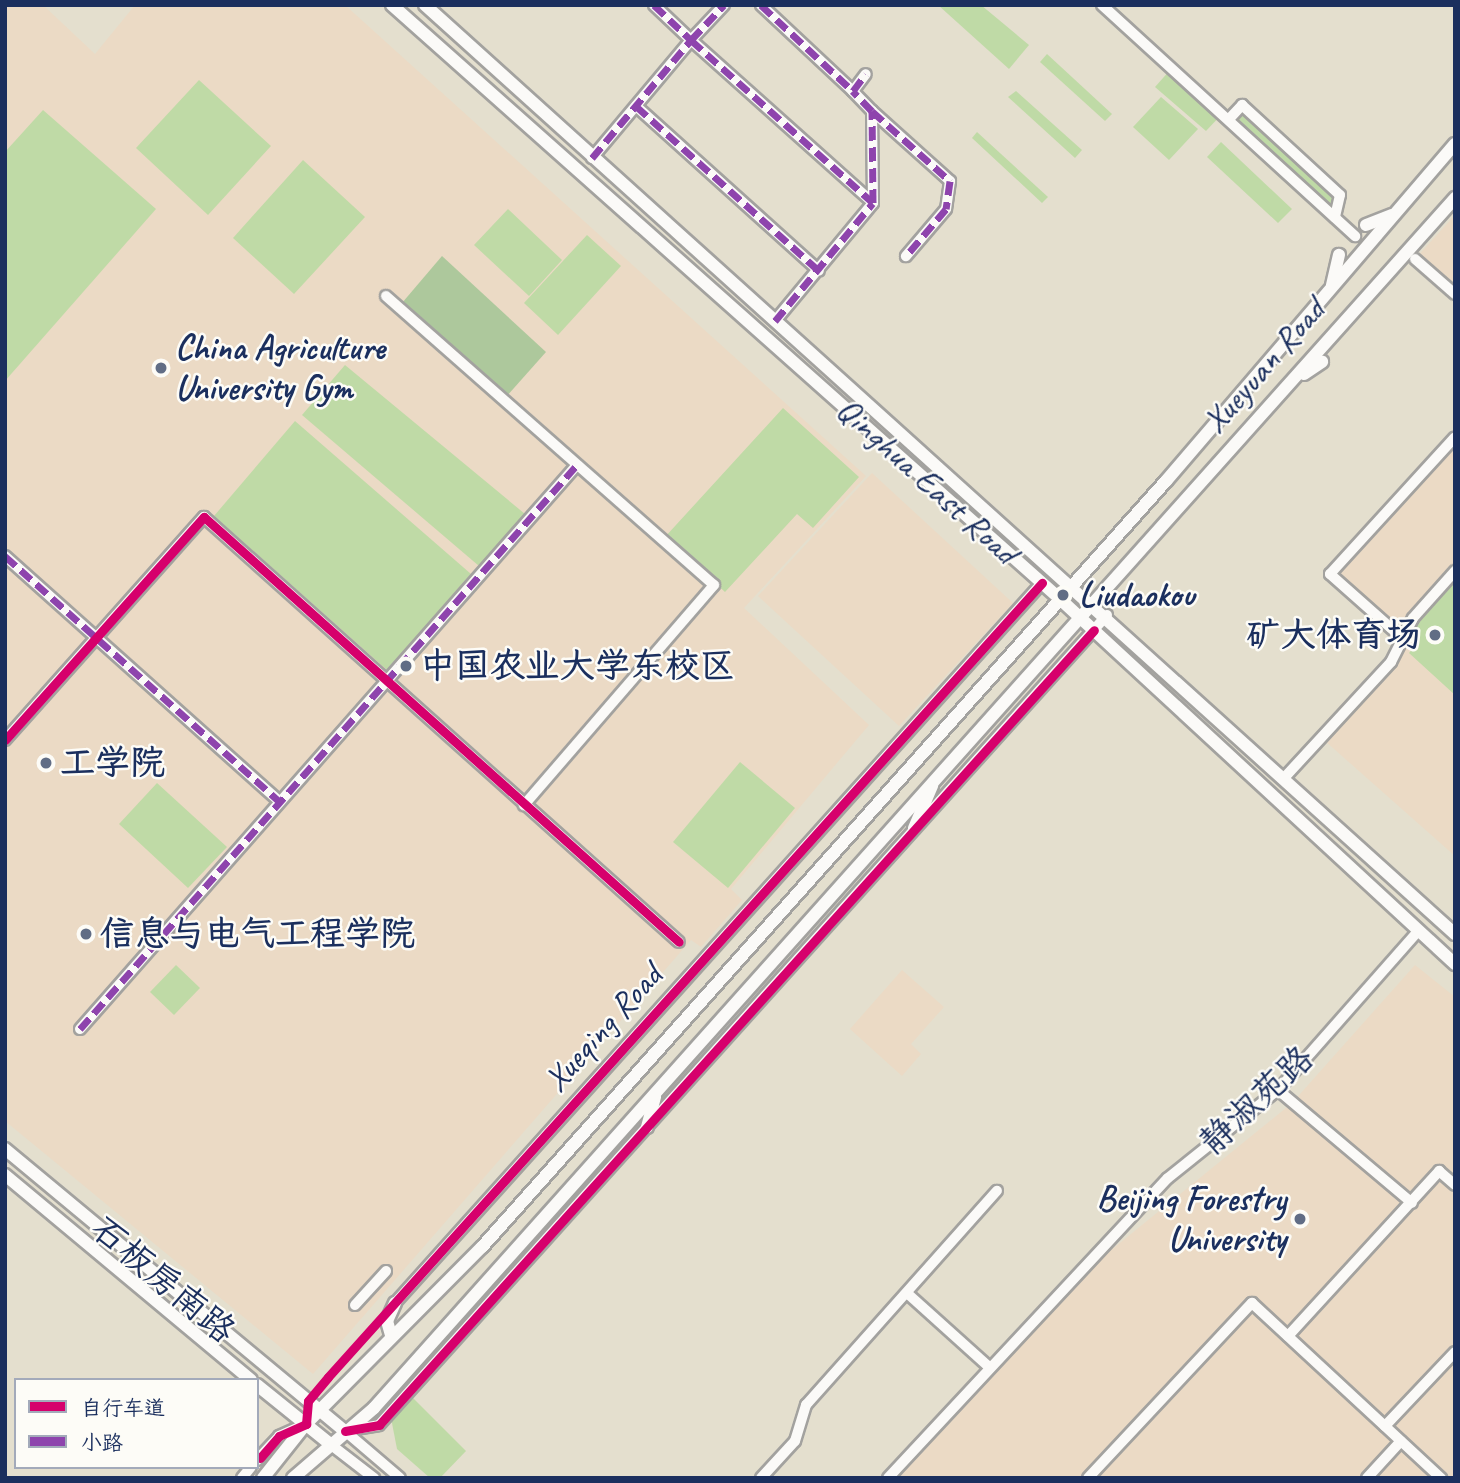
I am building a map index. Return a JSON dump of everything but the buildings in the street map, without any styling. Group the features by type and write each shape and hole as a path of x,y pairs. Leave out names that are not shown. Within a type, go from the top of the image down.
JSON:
{"main road":[{"name":"Qinghua East Road","path":"392,5 1058,597 1455,964"},
{"name":"Qinghua East Road","path":"425,5 592,158 1070,585 1094,603 1455,934"},
{"name":"Xueyuan Road","path":"1058,597 1455,144"},
{"name":"Xueyuan Road","path":"1080,618 1455,198"},
{"path":"1366,225 1395,214"},
{"path":"1331,288 1339,255"},
{"path":"1294,380 1322,362"},
{"name":"Xueqing Road","path":"263,1478 306,1424 391,1335 482,1247 1058,597"},
{"path":"293,1478 373,1408 1080,618"},
{"path":"914,828 934,781"},
{"path":"1407,921 1422,904"},
{"path":"1423,935 1445,924"},
{"path":"647,1127 656,1093"},
{"name":"石板房南路","path":"5,1149 345,1431"},
{"name":"石板房南路","path":"5,1175 249,1378"},
{"path":"391,1335 387,1321 395,1303"},
{"name":"石板房南路","path":"259,1387 330,1444"}],"street":[{"path":"654,5 873,202"},
{"path":"592,158 691,40 724,5"},
{"path":"761,5 950,181 946,209 906,256"},
{"path":"1102,5 1230,118 1355,236"},
{"path":"853,91 866,74"},
{"path":"1230,118 1242,105 1340,195 1335,217"},
{"path":"636,106 819,271"},
{"path":"775,321 819,271 873,202 872,111"},
{"path":"1415,259 1455,294"},
{"path":"386,296 714,585 523,805"},
{"path":"1401,637 1330,574 1455,437"},
{"path":"80,1029 576,466"},
{"path":"5,740 204,517 679,942"},
{"path":"5,556 279,802"},
{"path":"1284,778 1391,663 1401,637 1455,570"},
{"name":"Xueqing Road","path":"395,1303 1042,583"},
{"path":"345,1431 379,1425 1107,615"},
{"name":"静淑苑路","path":"888,1478 1168,1178 1278,1090 1423,935"},
{"path":"1278,1090 1412,1203"},
{"path":"1288,1336 1439,1171 1455,1185"},
{"path":"761,1478 795,1441 806,1405 998,1191"},
{"path":"355,1305 386,1270"},
{"path":"908,1294 989,1367"},
{"path":"1088,1478 1252,1303 1441,1478"},
{"path":"1385,1426 1455,1352"},
{"name":"Xueqing Road","path":"259,1458 279,1436 306,1424"},
{"path":"345,1431 400,1478"},
{"path":"1367,1478 1401,1441"},
{"path":"330,1444 374,1478"}],"shaded area":[{"name":"中国农业大学东校区","path":"5,5 43,5 95,54 135,5 345,5 866,476 744,608 869,725 731,889 742,900 701,947 691,940 313,1374 5,1121"},
{"path":"1455,215 1455,295 1415,259"},
{"path":"1455,436 1455,856 1325,741 1391,662 1401,637 1330,574"},
{"path":"872,473 1013,603 899,726 758,596"},
{"name":"Beijing Forestry University","path":"1415,965 1455,997 1455,1478 894,1478 1083,1273 1292,1103"},
{"path":"902,970 944,1007 911,1044 921,1054 902,1076 850,1029"}],"green space":[{"path":"938,5 981,5 1029,45 1009,69"},
{"path":"1047,54 1112,114 1105,121 1040,62"},
{"path":"1171,69 1222,114 1206,131 1155,87"},
{"path":"199,80 271,146 208,215 136,148"},
{"path":"1016,91 1082,150 1075,158 1008,97"},
{"path":"1161,97 1198,129 1169,160 1133,127"},
{"path":"1243,108 1339,200 1330,209 1234,119"},
{"path":"43,110 156,209 5,381 5,152"},
{"path":"977,132 1048,197 1042,203 972,138"},
{"path":"1221,142 1292,209 1278,223 1207,157"},
{"path":"303,160 365,217 294,294 233,238"},
{"path":"508,209 562,260 529,296 474,245"},
{"path":"587,235 621,266 558,335 524,303"},
{"path":"442,256 546,352 507,396 402,303"},
{"path":"345,365 525,514 479,566 302,415"},
{"path":"783,408 859,477 813,528 797,514 725,592 665,537"},
{"path":"295,421 471,574 387,670 214,516"},
{"name":"矿大体育场","path":"1455,579 1455,695 1409,653 1416,645 1413,624"},
{"path":"740,762 795,808 728,888 673,842"},
{"path":"157,783 227,847 188,888 119,824"},
{"path":"176,965 200,988 174,1015 150,992"},
{"path":"410,1395 466,1451 440,1478 430,1478 397,1449 391,1418"}],"marked path":[{"path":"654,5 691,40 724,5"},
{"path":"761,5 853,91"},
{"path":"592,158 691,40 873,203"},
{"path":"775,321 873,203 872,111 853,91 866,74"},
{"path":"636,106 819,271"},
{"path":"872,111 950,181 946,209 906,256"},
{"path":"80,1029 576,466"},
{"path":"5,556 279,801"}],"cycle path":[{"path":"5,740 204,517 679,942"},
{"path":"260,1458 279,1436 306,1424 308,1401 328,1377 1042,583"},
{"path":"345,1431 379,1425 1094,630"}],"place":[{"name":"China Agriculture University Gym","path":"161,368"},
{"name":"Liudaokou","path":"1063,595"},
{"name":"矿大体育场","path":"1435,635"},
{"name":"中国农业大学东校区","path":"406,666"},
{"name":"工学院","path":"46,763"},
{"name":"信息与电气工程学院","path":"86,934"},
{"name":"Beijing Forestry University","path":"1300,1219"}]}
